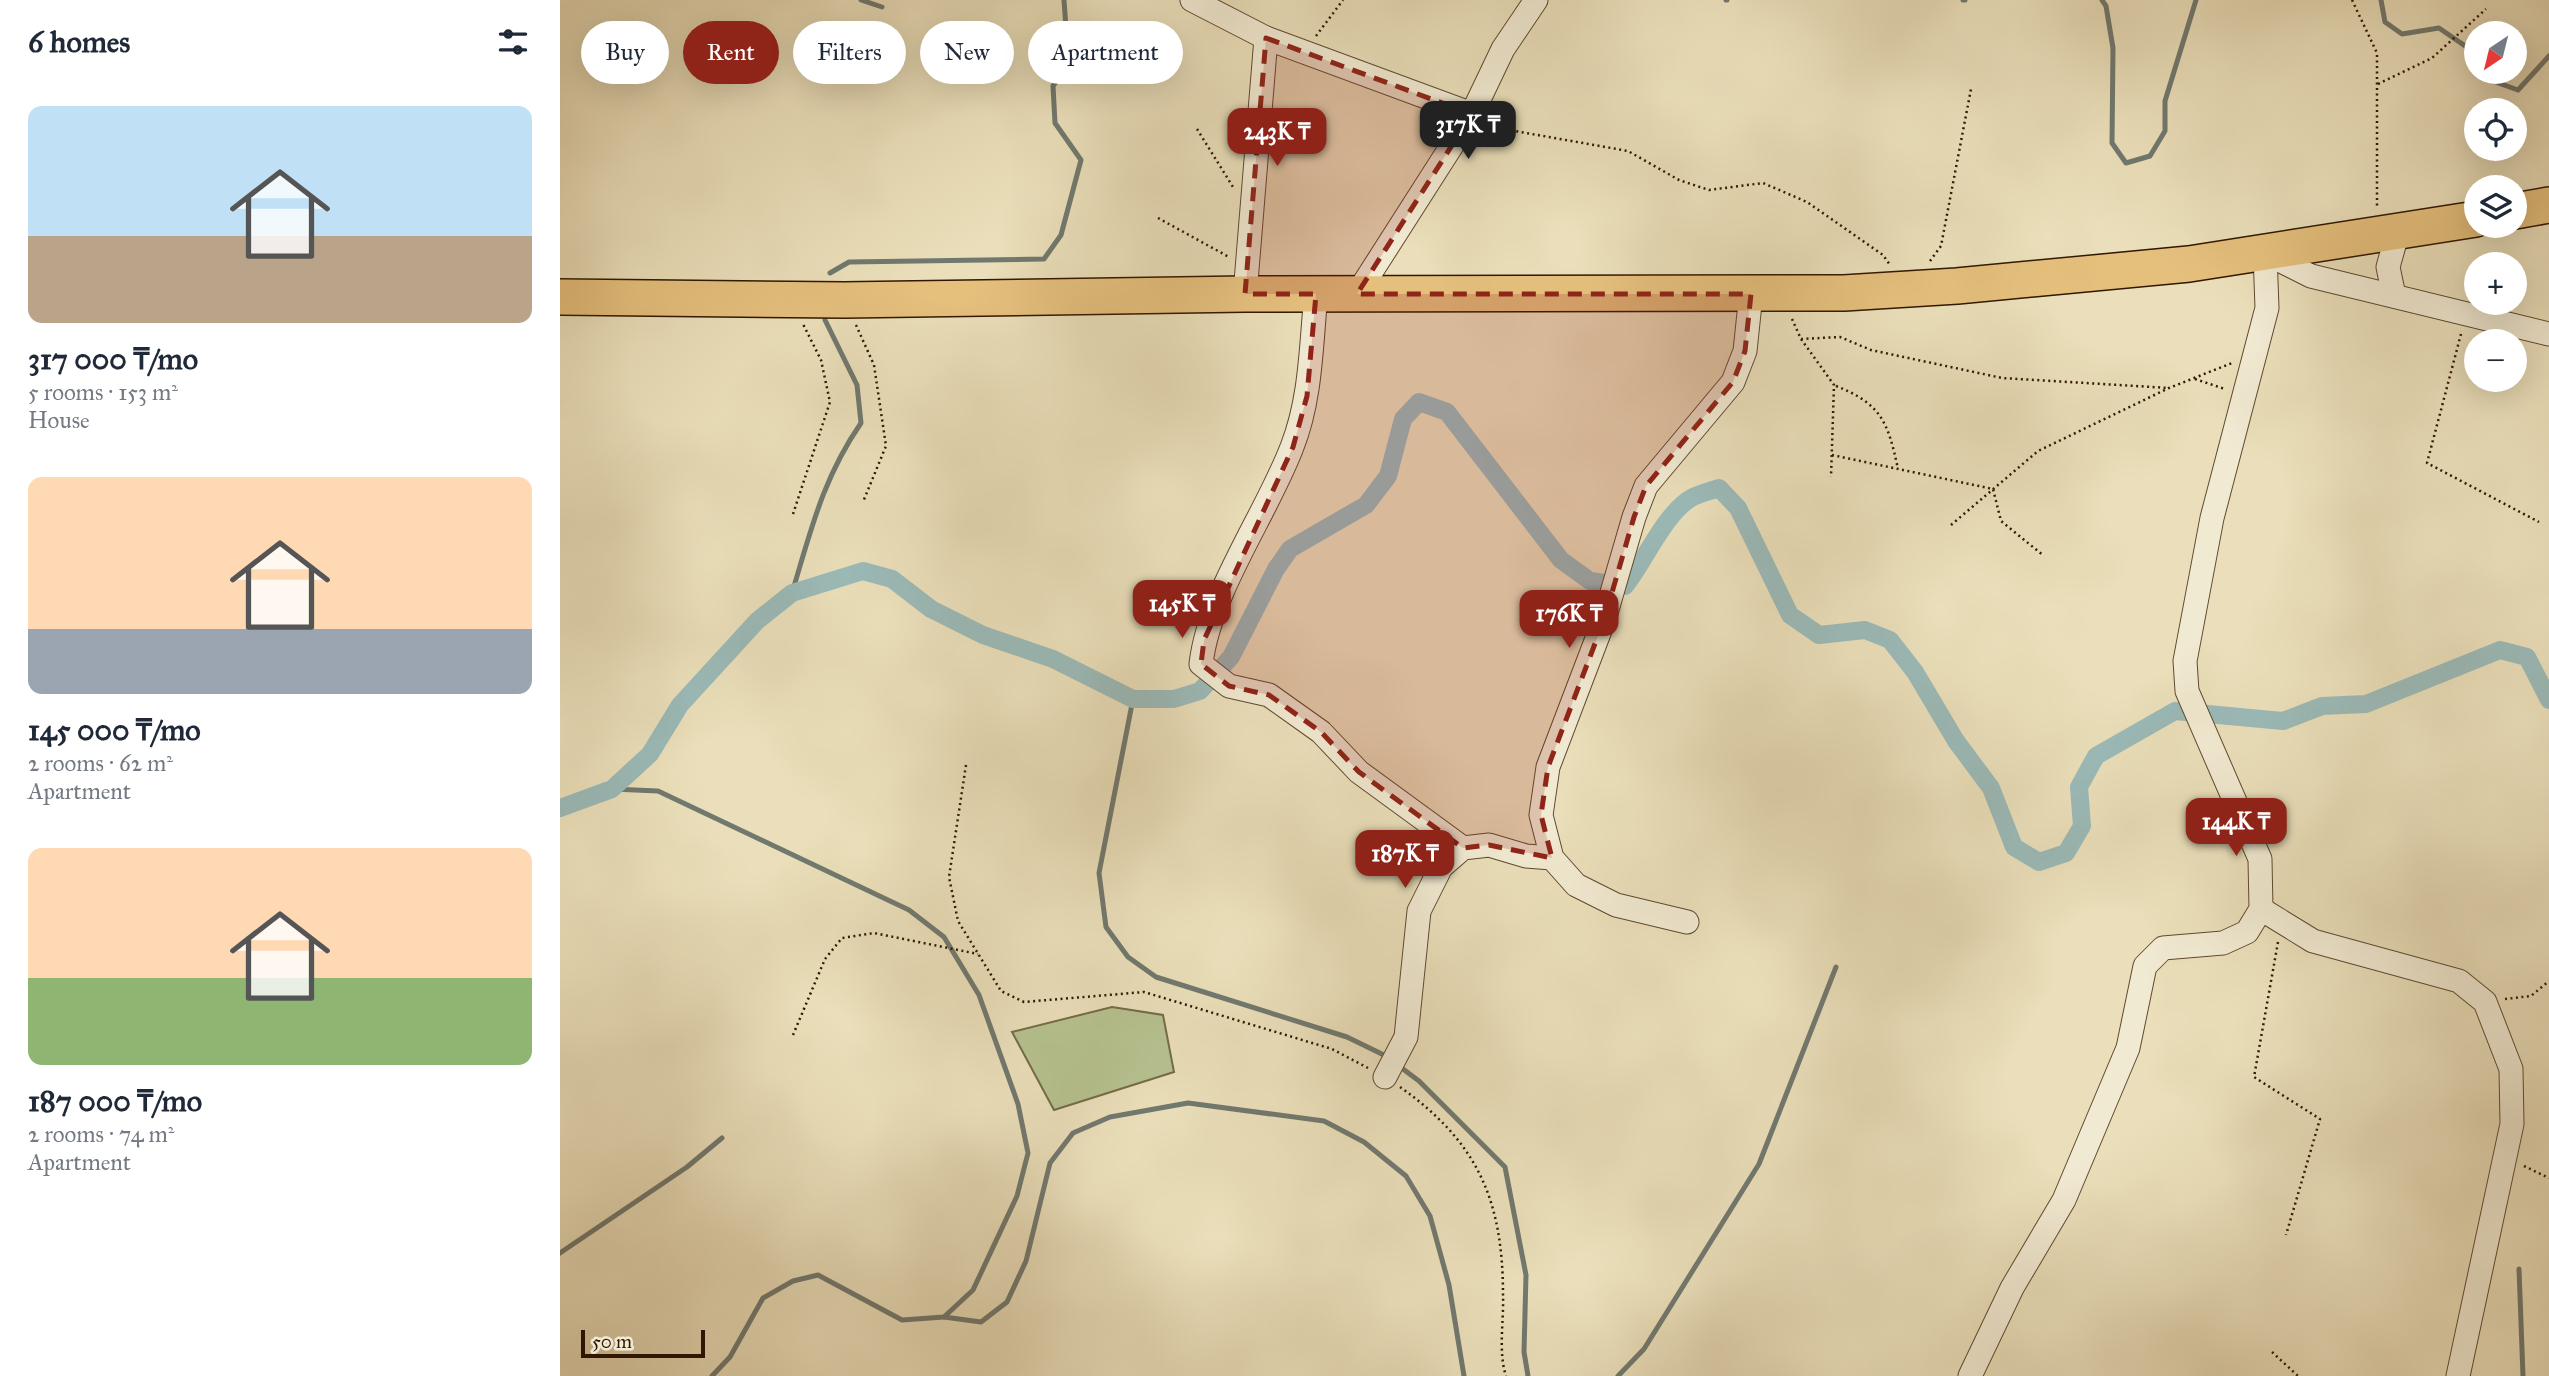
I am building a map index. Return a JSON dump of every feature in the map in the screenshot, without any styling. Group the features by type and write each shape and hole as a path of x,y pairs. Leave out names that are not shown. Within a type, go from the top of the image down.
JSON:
{"highway":[{"path":"2527,209 2549,205"},
{"path":"560,297 844,300 1246,280 1316,294 1766,294 1909,289 2161,266 2266,253 2464,221"}],"street":[{"path":"1192,0 1266,38 1472,114"},
{"path":"1357,294 1472,114 1503,49 1536,0"},
{"path":"1246,280 1266,38"},
{"path":"2388,233 2388,267 2394,296"},
{"path":"1970,1376 2012,1288 2069,1188 2128,1048 2145,966 2163,948 2223,943 2247,932 2261,909 2260,859 2188,691 2185,661 2212,518 2267,309 2266,253 2311,276 2464,314"},
{"path":"1316,294 1307,396 1293,447 1221,598 1204,640 1201,664 1229,686 1269,695 1321,732 1359,772 1464,848"},
{"path":"1687,922 1616,905 1576,885 1552,858 1541,815 1548,767 1604,620 1634,517 1646,486 1733,382 1766,294"},
{"path":"2470,315 2549,334"},
{"path":"1385,1077 1406,1037 1419,911 1441,867 1464,848 1489,845 1526,856 1552,858"},
{"path":"2261,909 2313,940 2459,981 2485,1002 2511,1069 2512,1124 2458,1376"}],"path":[{"path":"1301,51 1324,28 1343,0"},
{"path":"2352,0 2378,52 2377,84 2388,233"},
{"path":"2377,84 2432,58 2486,9"},
{"path":"1472,114 1498,128 1628,151 1679,180 1709,190 1763,183 1807,202 1883,255 1909,289 1941,246 1971,89"},
{"path":"1197,129 1251,216"},
{"path":"1158,218 1246,280"},
{"path":"1766,294 1834,385 1857,394 1875,407 1889,431 1898,469"},
{"path":"791,299 821,360 830,402 793,514"},
{"path":"844,300 874,365 886,446 863,502"},
{"path":"2466,315 2427,463 2539,522"},
{"path":"1801,339 1840,337 1871,350 2002,378 2169,388"},
{"path":"1951,525 2038,451 2169,388 2255,354"},
{"path":"2193,379 2226,390 2240,412"},
{"path":"1831,477 1834,385"},
{"path":"1832,455 1993,489"},
{"path":"1993,489 2001,521 2045,556"},
{"path":"966,765 949,877 958,921 1001,991 1024,1002 1144,992 1332,1049 1385,1077 1426,1106 1471,1156 1494,1205 1503,1265 1506,1376"},
{"path":"2282,921 2254,1077 2320,1119 2286,1235"},
{"path":"793,1035 825,959 842,938 874,933 978,954"},
{"path":"2485,1002 2531,996 2549,981"},
{"path":"2505,1158 2549,1178"},
{"path":"2272,1352 2298,1376"}],"highlighted area":[{"path":"1266,38 1472,114 1357,294 1751,294 1745,351 1733,382 1646,486 1634,517 1604,620 1548,767 1541,815 1552,858 1489,845 1463,848 1359,772 1321,732 1269,695 1229,686 1201,664 1204,640 1293,447 1307,396 1316,294 1245,294"}],"green space":[{"path":"1112,1007 1163,1015 1174,1072 1054,1110 1012,1032"}],"waterway":[{"path":"861,0 882,7"},
{"path":"830,273 849,262 1044,259 1061,235 1081,160 1055,123 1053,86 1065,69 1067,42 1064,0"},
{"path":"2102,0 2106,6 2113,48 2112,143 2126,163 2150,156 2165,131 2165,101 2196,0"},
{"path":"2381,0 2385,22 2402,34 2439,28 2464,45"},
{"path":"2527,80 2549,56"},
{"path":"2501,84 2518,90 2523,84"},
{"path":"792,593 827,484 861,423 857,385 825,320"},
{"path":"560,808 612,789 650,754 680,705 757,621 792,593 863,571 892,579 931,609 983,635 1053,659 1133,699 1174,699 1200,691 1231,657 1276,569 1290,549 1366,505 1388,476 1403,419 1419,402 1447,412 1561,560 1590,581 1625,586 1673,514 1693,497 1719,488 1738,508 1790,615 1819,635 1865,630 1890,640 1915,672 1956,741 1991,788 2014,847 2039,862 2066,853 2082,826 2079,787 2096,756 2175,711 2283,721 2322,706 2366,704 2500,650 2527,657 2549,700"},
{"path":"1133,699 1099,873 1106,927 1128,957 1156,977 1347,1037 1388,1057"},
{"path":"612,789 658,791 909,910 944,937 979,995 1018,1104 1028,1153 1017,1196 973,1290 944,1317 902,1320 818,1275 793,1281 763,1298 730,1357 712,1376"},
{"path":"1618,1376 1644,1349 1759,1164 1836,967"},
{"path":"1399,1066 1419,1081 1505,1167 1526,1275 1524,1352 1528,1376"},
{"path":"944,1317 981,1322 1007,1302 1026,1261 1050,1163 1073,1133 1110,1117 1188,1103 1324,1121 1364,1142 1406,1176 1430,1216 1449,1285 1464,1376"},
{"path":"560,1253 687,1167 722,1138"},
{"path":"2519,1269 2523,1376"}]}
